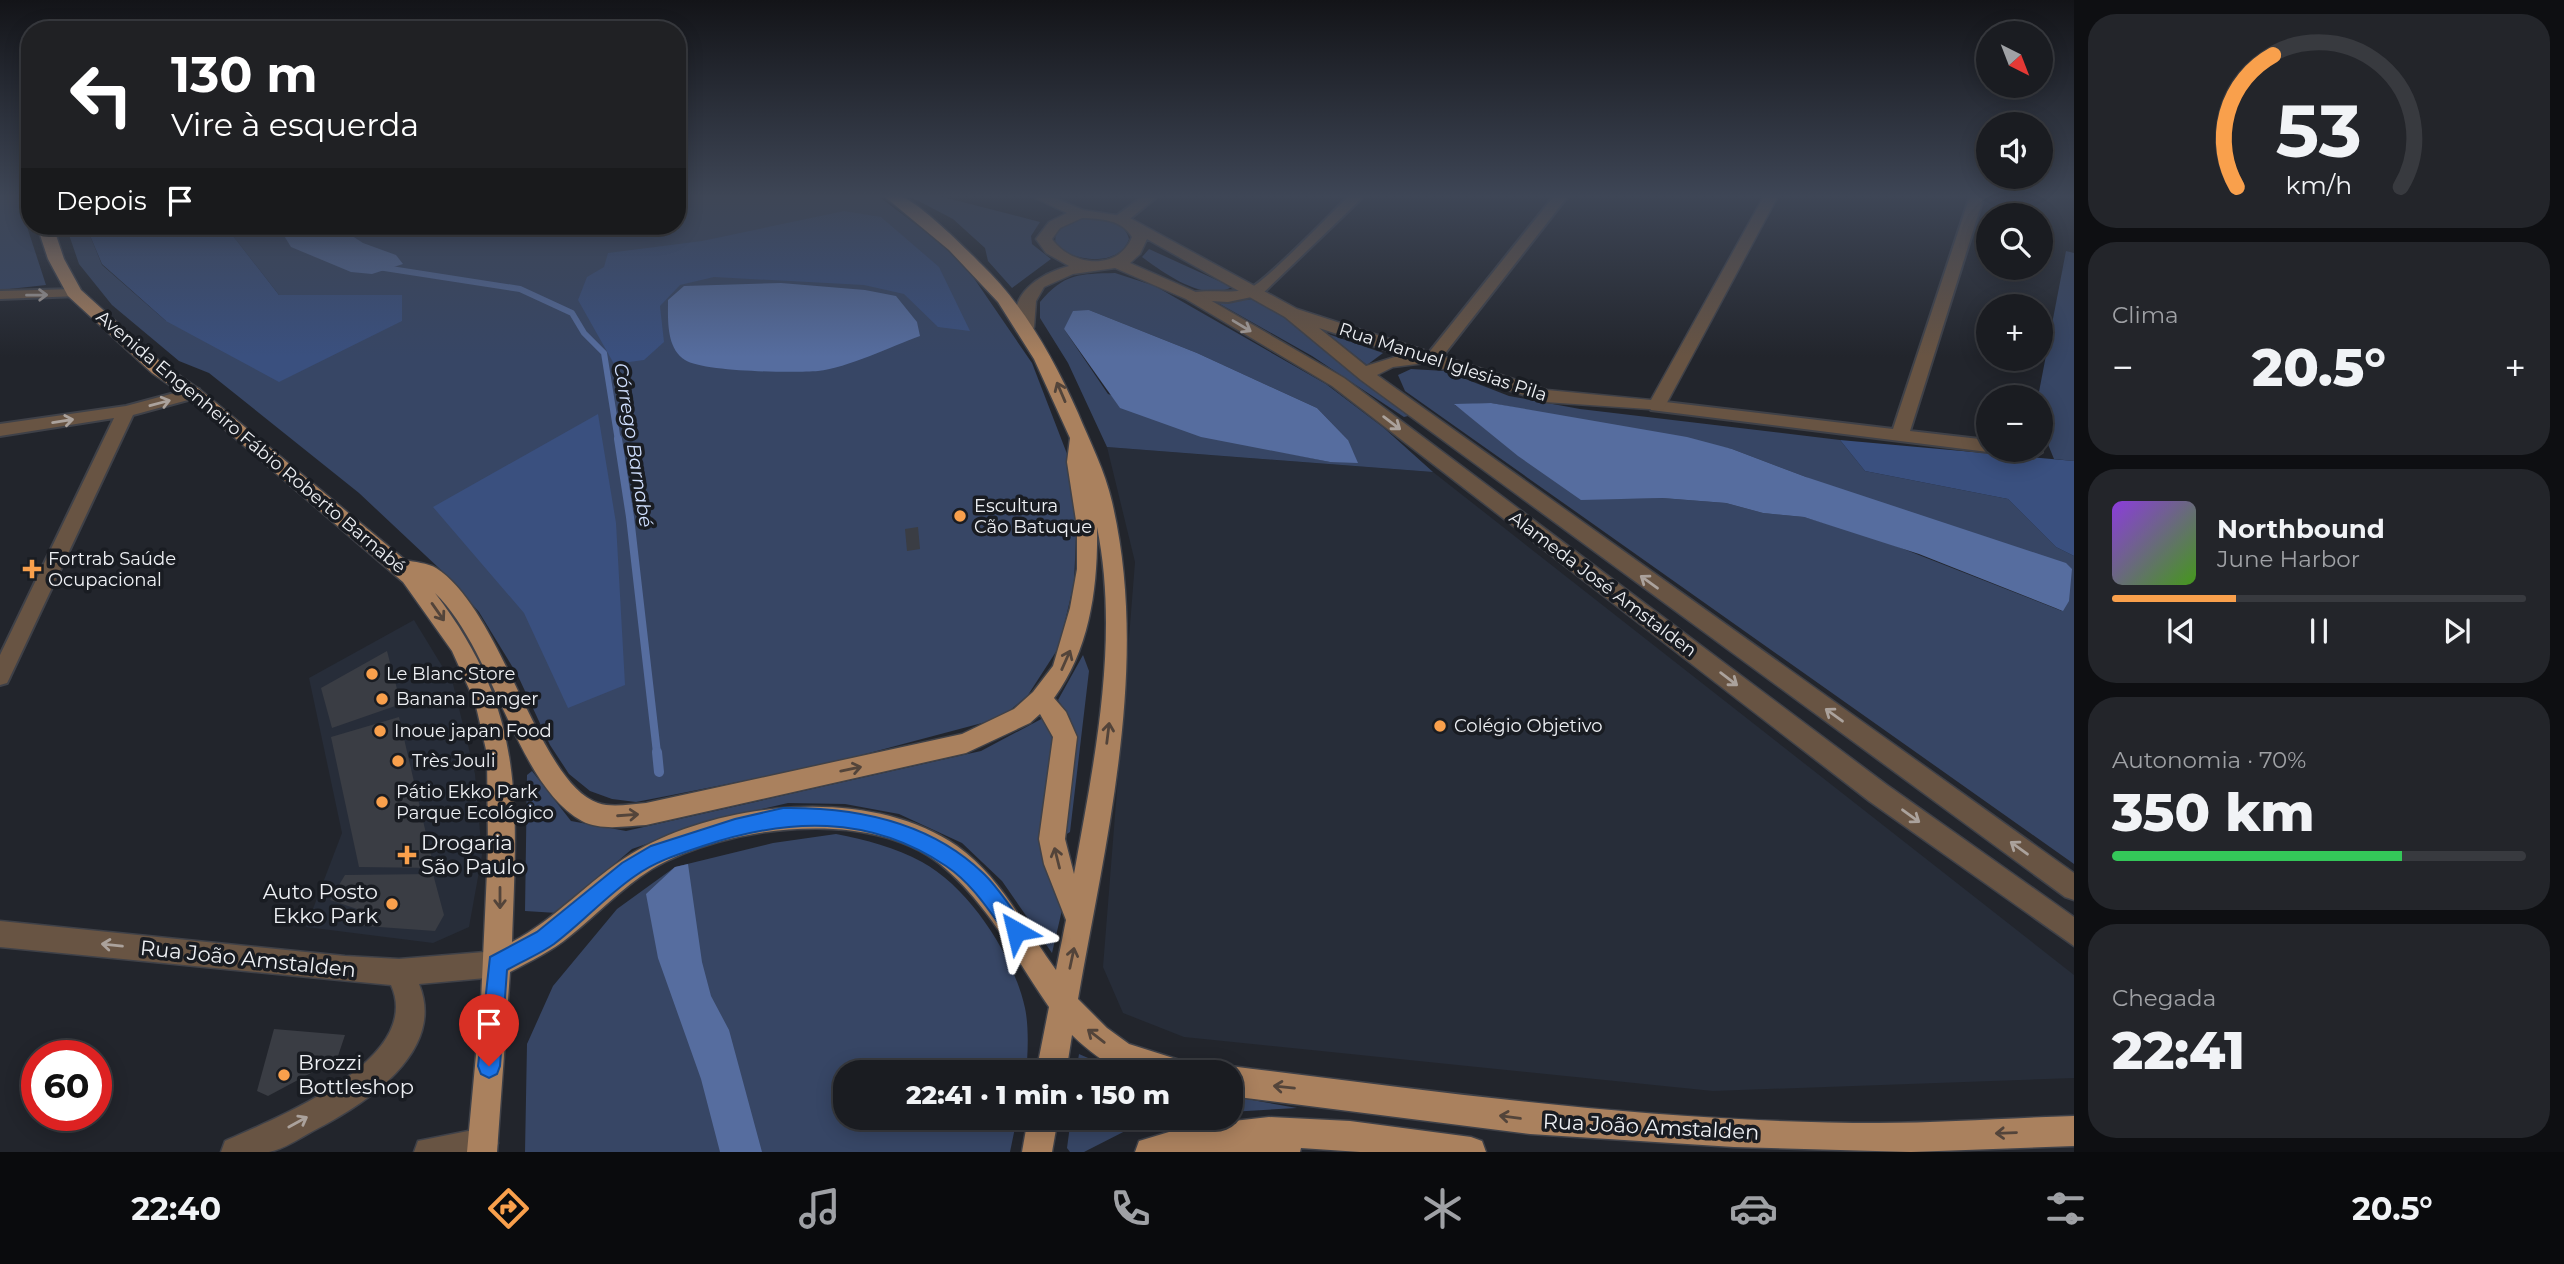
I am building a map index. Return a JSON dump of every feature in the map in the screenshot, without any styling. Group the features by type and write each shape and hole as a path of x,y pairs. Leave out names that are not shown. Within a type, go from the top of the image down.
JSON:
{"main road":[{"name":"Avenida Engenheiro Fábio Roberto Barnabé","path":"54,250 74,293 158,369 193,393 400,566 438,610 477,677 493,722 501,772 497,964 483,1149"},
{"path":"959,250 1026,327 1056,380 1103,503 1115,594 1116,660 1100,795 1080,922 1053,1060"},
{"path":"400,566 428,573 454,598 500,673 547,772 567,795 591,813 612,816 646,814 967,743 1022,716 1041,699 1062,669 1072,645 1087,569 1086,516 1077,462 1079,438"},
{"path":"1041,699 1058,719 1066,737 1052,839 1057,864 1080,922"},
{"path":"497,964 544,939 629,869 658,852 735,827 783,817 864,821 908,835 954,860 978,880 1063,1002 1088,1031 1120,1055 1136,1060"},
{"name":"Rua João Amstalden","path":"1243,1083 1530,1119 1734,1132 1878,1138 2074,1131"},
{"path":"1037,1152 1041,1130"},
{"path":"1150,1152 1175,1144 1227,1135 1340,1133 1471,1152"},
{"path":"1249,1152 1340,1133"}],"street":[{"path":"1049,250 1063,260 1089,265"},
{"path":"1026,327 1024,305 1033,288 1052,275 1089,265 1116,262 1130,256 1136,250"},
{"name":"Rua Manuel Iglesias Pila","path":"1178,250 1291,313 1545,396 1657,406 1976,445"},
{"path":"1192,296 1221,299 1256,292 1300,250"},
{"path":"1367,376 1371,370 1404,359 1433,358 1519,250"},
{"path":"1657,406 1742,250"},
{"path":"1899,435 1959,250"},
{"name":"Alameda José Amstalden","path":"1116,262 1192,296 1338,382 1878,793 2074,933"},
{"path":"0,295 74,293"},
{"name":"Alameda José Amstalden","path":"1291,313 1367,376 2074,888"},
{"path":"0,430 127,411 193,393"},
{"path":"0,677 127,411"},
{"name":"Rua João Amstalden","path":"0,934 399,972 497,964"},
{"path":"236,1152 337,1101 378,1071 406,1038 412,1005 399,972"},
{"path":"429,1152 483,1149"}],"shaded area":[{"path":"0,250 35,250 46,285 0,290"},
{"path":"74,250 96,250 102,265 166,321 402,296 279,295 244,250 947,250 969,271 1032,363 1069,459 1077,514 1074,583 1059,647 1028,695 1001,718 824,765 636,802 612,799 590,791 569,774 550,745 518,676 479,612 441,570 359,493 209,373 179,361 112,305 79,264"},
{"path":"96,250 244,250 279,295 402,295 402,321 279,382 166,321 102,264"},
{"path":"298,250 382,250 396,255 403,264 372,274 351,272"},
{"path":"633,250 919,250 939,267 970,331 938,327 904,294 864,285 714,277 680,285 660,306 664,342 644,360 614,364 578,300 587,277 604,267 608,253"},
{"path":"985,250 1039,250 1051,259 1012,288 988,261"},
{"path":"1063,250 1122,250 1116,255 1095,259 1072,255"},
{"path":"1151,250 1232,287 1221,291 1197,289 1161,271 1142,257"},
{"path":"2066,251 2074,253 2074,461 2054,459 2053,385 2040,385 2043,371 2053,371 2053,319"},
{"path":"1115,273 1155,286 1326,384 1384,428 1433,472 1107,447 1068,363 1040,318 1040,302 1065,280 1082,275","holes":["1089,310 1197,353 1317,408 1348,440 1330,462 1278,451 1108,394 1064,329"]},
{"path":"781,283 865,290 896,296 917,322 920,336 842,366 806,372 710,367 685,360 674,348 669,333 668,300 684,286"},
{"path":"1252,299 1281,312 1408,416 1404,417 1312,356 1218,303"},
{"path":"1089,310 1197,353 1317,408 1348,440 1358,463 1330,462 1201,437 1120,408 1064,329 1073,311"},
{"path":"1328,334 1383,353 1367,365"},
{"path":"1411,369 1445,371 1509,396 1580,409 1840,440 1865,471 2008,499 2056,547 2074,556 2074,864 1405,391 1398,375","holes":["1491,403 1732,449 1806,477 2062,611 1878,539 1804,517 1763,513 1726,503 1662,498 1581,499 1455,405"]},
{"path":"1491,403 1687,437 1732,449 1806,477 2066,563 2072,569 2069,601 2063,611 1919,554 1804,517 1763,513 1726,503 1662,498 1581,500 1518,456 1454,404"},
{"path":"598,414 616,523 625,685 568,708 524,613 433,507"},
{"path":"1840,440 1976,452 1976,462 2074,461 2074,556 2056,547 2008,499 1865,471"},
{"name":"Colégio Objetivo","path":"1107,447 1433,472 2074,975 2074,1078 1713,1091 1184,1037 1123,1013 1103,967 1135,562"},
{"path":"414,620 453,684 475,774 482,855 469,927 433,943 306,927 342,833 309,678"},
{"path":"1083,655 1089,671 1070,832 1060,838 1075,742 1070,718 1058,700"},
{"path":"1045,717 1057,738 1045,840 1062,910 1052,953 1002,881 962,843 899,814 845,804 788,803 715,820 632,849 557,913 525,911 527,775 532,771 571,821 626,831 981,751"},
{"path":"836,834 880,845 922,862 940,874 973,906 1011,967 1025,1008 1027,1060 833,1060 833,1130 1015,1130 1010,1152 525,1152 527,1044 553,986 617,909 675,867 773,843"},
{"path":"688,864 702,962 711,996 729,1030 762,1152 720,1152 701,1079 658,958 646,894 675,867"},
{"path":"1079,1054 1093,1060 1078,1060"},
{"path":"1243,1098 1297,1108 1243,1111"},
{"path":"1069,1130 1127,1130 1084,1152 1070,1152 1067,1148"}],"building":[{"path":"918,527 920,549 907,551 905,529"},
{"path":"387,651 401,704 332,728 321,688"},
{"name":"Pátio Ekko Park Parque Ecológico","path":"399,717 434,868 359,867 331,737"},
{"name":"Auto Posto Ekko Park","path":"433,874 444,915 435,931 351,925 357,909 330,900 345,875"},
{"name":"Brozzi Bottleshop","path":"274,1029 345,1035 337,1059 268,1096 257,1091"}],"waterway":[{"name":"Córrego Barnabé","path":"378,267 520,289 572,313 584,333 604,353 618,441"},
{"name":"Córrego Barnabé","path":"618,439 630,517 657,753"},
{"name":"Córrego Barnabé","path":"657,752 659,772"}],"place":[{"name":"Escultura Cão Batuque","path":"960,516"},
{"name":"Fortrab Saúde Ocupacional","path":"32,569"},
{"name":"Le Blanc Store","path":"372,674"},
{"name":"Banana Danger","path":"382,699"},
{"name":"Colégio Objetivo","path":"1440,726"},
{"name":"Inoue japan Food","path":"380,731"},
{"name":"Très Jouli","path":"398,761"},
{"name":"Pátio Ekko Park Parque Ecológico","path":"382,802"},
{"name":"Drogaria São Paulo","path":"407,855"},
{"name":"Auto Posto Ekko Park","path":"392,904"},
{"name":"Brozzi Bottleshop","path":"284,1075"}],"route":[{"path":"489,1066 497,964 544,939 629,869 658,852 735,827 783,817 813,816 864,821 908,835 954,860 978,880 1016,931"}]}
